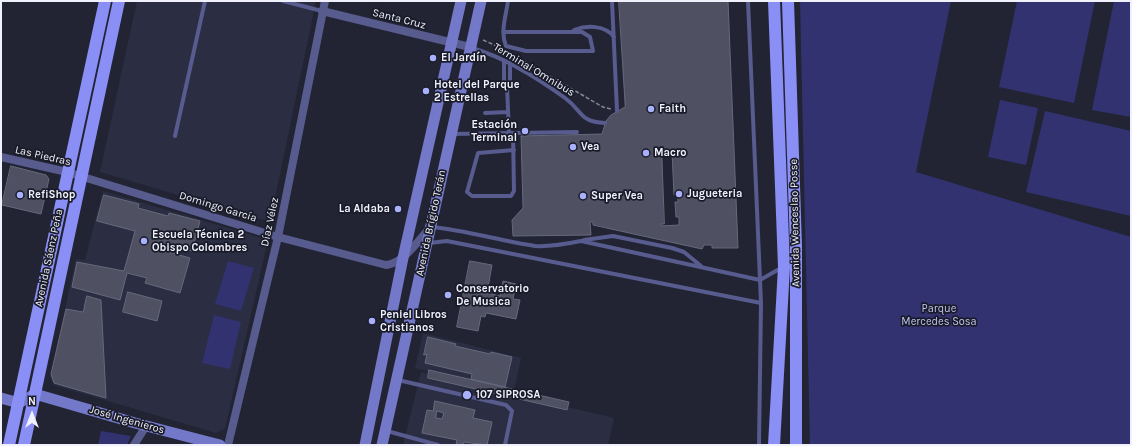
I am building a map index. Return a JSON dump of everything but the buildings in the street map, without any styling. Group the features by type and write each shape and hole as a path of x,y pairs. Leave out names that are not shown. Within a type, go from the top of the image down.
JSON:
{"main road":[{"name":"Avenida Sáenz Peña","path":"9,445 105,1"},
{"name":"Avenida Sáenz Peña","path":"24,445 80,177 119,1"},
{"name":"Avenida Brígido Terán","path":"365,445 403,258 461,1"},
{"name":"Avenida Brígido Terán","path":"382,445 480,1"},
{"path":"774,1 784,266 774,445"},
{"name":"Avenida Wenceslao Posse","path":"788,1 796,247 796,445"},
{"path":"1,398 19,402 35,394"},
{"name":"José Ingenieros","path":"35,394 146,426 220,445"}],"street":[{"name":"Díaz Vélez","path":"228,445 278,237 324,1"},
{"name":"Santa Cruz","path":"322,11 470,47"},
{"name":"Las Piedras","path":"1,157 67,172 80,177"},
{"name":"Domingo García","path":"80,177 278,237 386,265 394,264 403,258 431,227"},
{"path":"134,445 146,426"}],"lane":[{"path":"175,136 205,1"},
{"path":"283,1 322,11"},
{"path":"503,32 582,32 590,37 593,51 515,50 506,46 503,32 508,1"},
{"path":"612,1 617,111"},
{"path":"748,1 761,303 759,445"},
{"path":"573,31 584,28 601,28 610,32 614,37"},
{"name":"Terminal Omnibus","path":"470,47 488,52 566,98 582,116 592,122 605,123"},
{"path":"504,61 504,80 507,86 508,112 514,150 514,191 512,196 469,195 467,192 478,153 514,150"},
{"path":"507,86 510,80 510,65"},
{"path":"485,113 508,112"},
{"path":"450,134 577,132"},
{"path":"431,227 450,229 536,246 558,245 613,236 672,248 684,252 703,268"},
{"path":"427,244 447,241 761,303"},
{"path":"581,241 760,280 784,266"},
{"path":"396,380 510,408 512,411 505,445"},
{"path":"385,430 438,445"}],"path":[{"path":"483,40 505,51"},
{"path":"511,54 603,107 617,111"}],"shaded area":[{"path":"137,1 316,1 270,222 100,172"},
{"path":"103,191 268,240 225,429 216,433 54,385 50,377 76,259 85,260"},
{"path":"423,333 521,358 514,390 415,368"},
{"name":"107 SIPROSA","path":"421,372 614,418 608,445 403,445"}],"green space":[{"name":"Parque Mercedes Sosa","path":"800,1 951,1 916,172 1131,237 1131,445 810,445"},
{"path":"1017,1 1095,1 1074,103 999,87"},
{"path":"1114,1 1131,1 1131,117 1092,110"},
{"path":"1000,100 1038,108 1026,165 988,157"},
{"path":"1045,111 1131,131 1131,216 1026,192"},
{"path":"228,261 254,268 241,311 215,304"},
{"path":"214,315 241,322 230,369 202,363"},
{"path":"101,431 131,436 127,445 98,445"}],"place":[{"name":"El Jardín","path":"433,58"},
{"name":"Hotel del Parque 2 Estrellas","path":"426,91"},
{"name":"Faith","path":"651,109"},
{"name":"Estación Terminal","path":"525,131"},
{"name":"Vea","path":"573,147"},
{"name":"Macro","path":"646,153"},
{"name":"Jugueteria","path":"679,194"},
{"name":"RefiShop","path":"20,195"},
{"name":"Super Vea","path":"583,196"},
{"name":"La Aldaba","path":"398,209"},
{"name":"Escuela Técnica 2 Obispo Colombres","path":"144,241"},
{"name":"Conservatorio De Musica","path":"448,295"},
{"name":"Peniel Libros Cristianos","path":"372,321"},
{"name":"107 SIPROSA","path":"467,395"}]}
